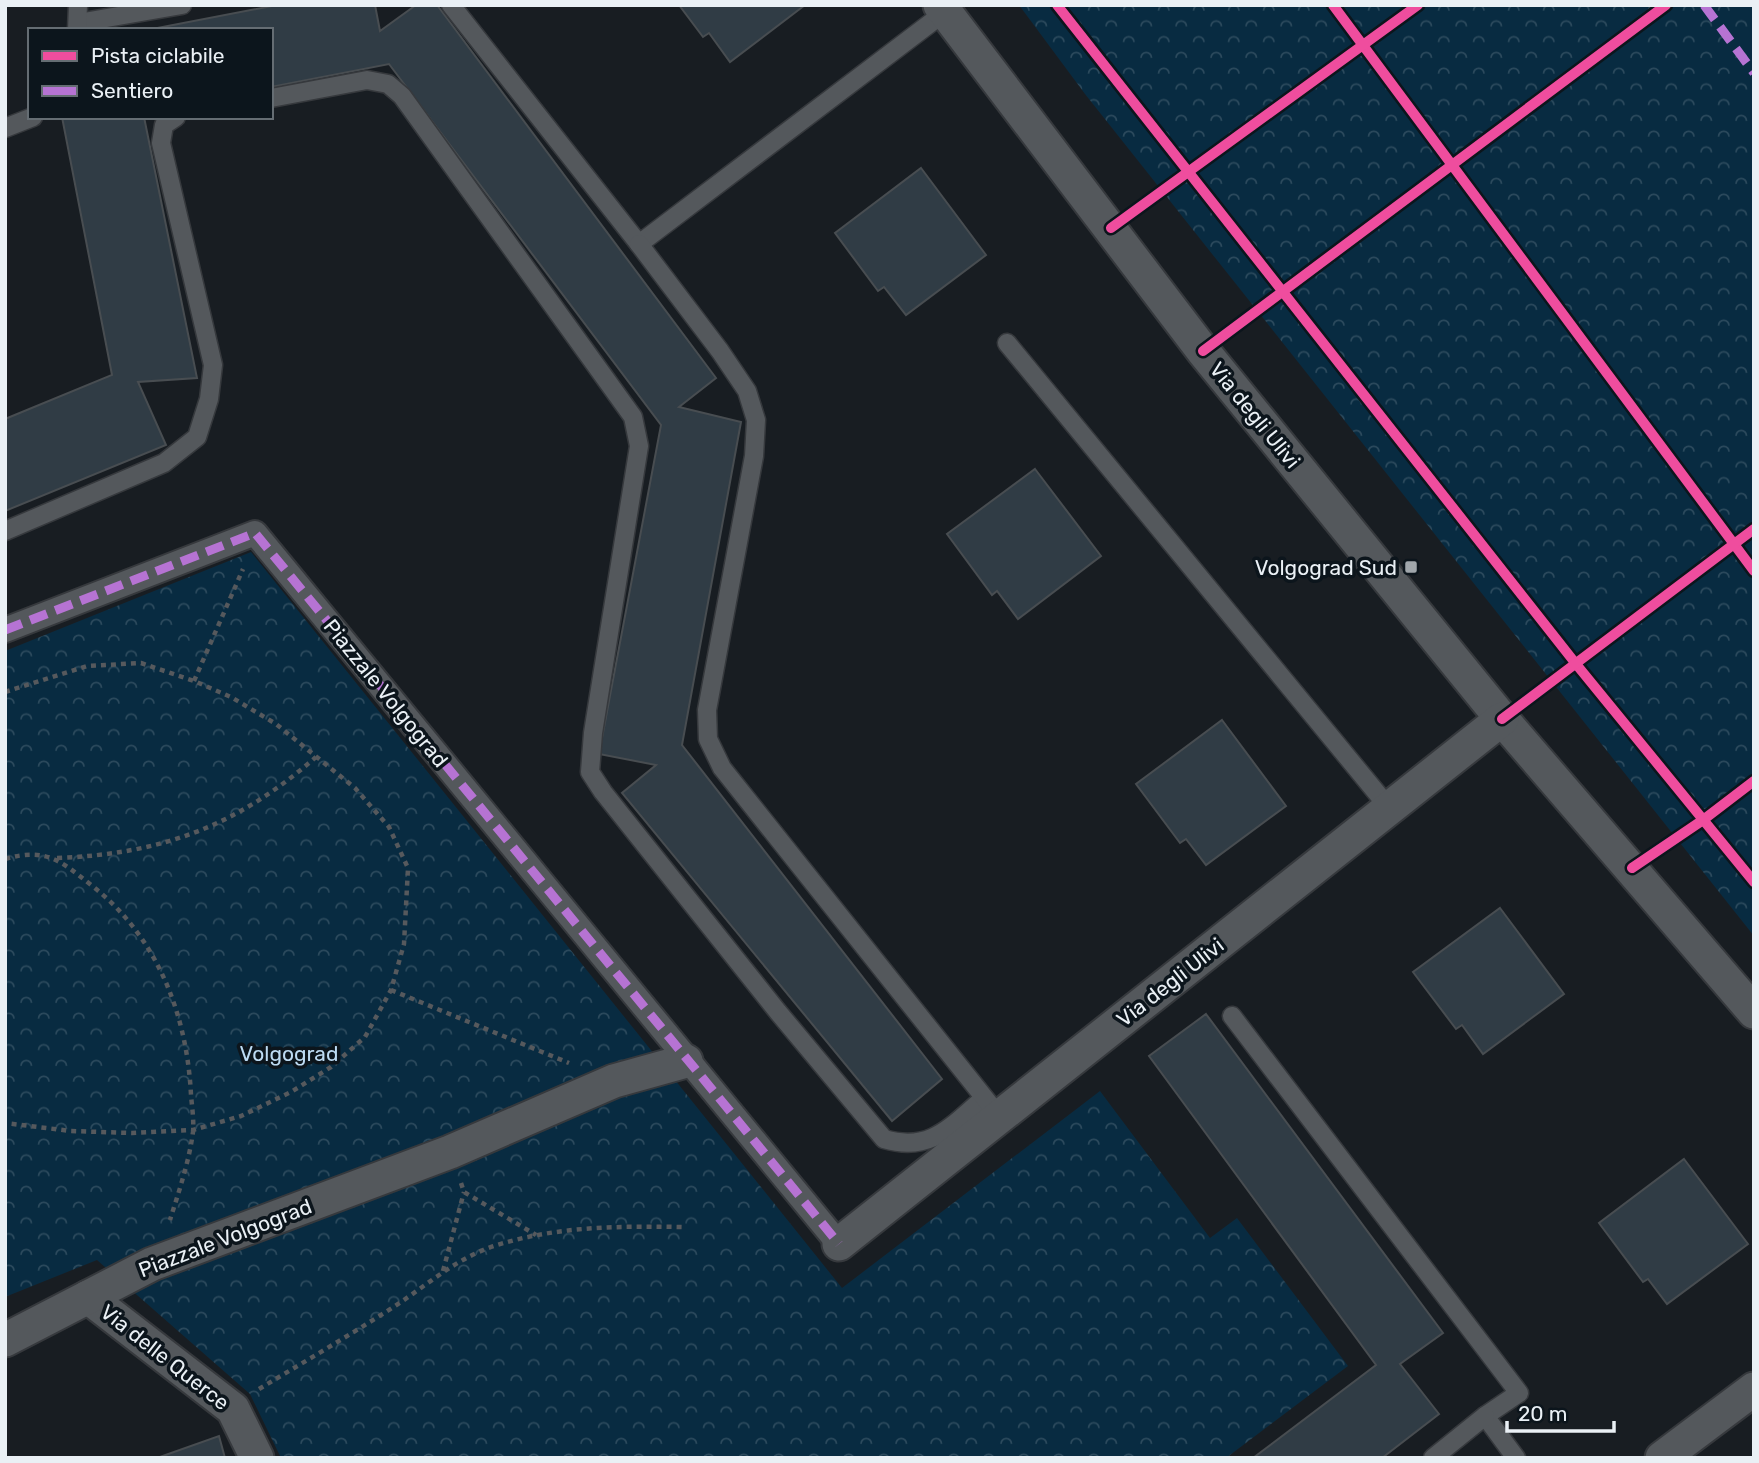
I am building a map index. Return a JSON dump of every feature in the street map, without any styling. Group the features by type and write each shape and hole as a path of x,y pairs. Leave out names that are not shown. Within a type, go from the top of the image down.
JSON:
{"street":[{"name":"Via degli Ulivi","path":"942,9 1203,351 1502,719 1754,1012"},
{"path":"5,630 255,533"},
{"name":"Piazzale Volgograd","path":"255,533 839,1244"},
{"name":"Via degli Ulivi","path":"839,1244 992,1107 1390,809 1502,719"},
{"name":"Piazzale Volgograd","path":"5,1340 152,1264 450,1152 614,1081 687,1061"},
{"name":"Via delle Querce","path":"89,1297 233,1409 257,1458"},
{"path":"1662,1458 1754,1389"}],"lane":[{"path":"78,19 182,5"},
{"path":"273,98 367,80 388,84 402,96 633,417 639,446 593,733 590,772 778,1012 884,1139 904,1144 941,1136 992,1107 722,768 708,739 707,710 754,456 756,420 747,391 639,244 452,5"},
{"path":"639,244 942,9"},
{"path":"5,128 28,119"},
{"path":"5,531 164,463 197,437 208,399 212,365 161,143 164,125 174,119"},
{"path":"1007,343 1390,809"},
{"path":"1232,1016 1519,1393 1485,1416 1433,1458"},
{"path":"1485,1416 1516,1458"}],"path":[{"path":"1333,5 1754,572"},
{"path":"1111,228 1418,5"},
{"path":"1203,351 1666,5"},
{"path":"1180,162 1197,183"},
{"path":"1275,281 1292,303"},
{"path":"1502,719 1754,529"},
{"path":"194,681 251,552 255,533"},
{"path":"1567,653 1584,674"},
{"path":"5,692 87,666 141,663 194,681 231,698 276,724 355,788 389,827 408,868 404,944 391,990 365,1037 331,1067 292,1092 241,1116 193,1130 132,1133 71,1131 5,1124"},
{"path":"5,859 23,854 57,858 101,857 183,838 225,821 259,802 316,757"},
{"path":"1632,868 1703,820 1754,781"},
{"path":"1695,809 1711,830"},
{"path":"57,858 95,888 129,921 159,964 177,1013 189,1063 193,1130 184,1175 152,1264"},
{"path":"391,990 614,1081"},
{"path":"443,1271 464,1192 450,1152"},
{"path":"464,1192 537,1235"},
{"path":"233,1409 250,1394 397,1305 443,1271 492,1247 537,1235 601,1226 684,1227"}],"green space":[{"path":"1019,5 1751,5 1754,8 1754,936 1085,94"},
{"name":"Volgograd","path":"251,552 842,1288 1100,1091 1210,1238 1237,1218 1348,1366 1226,1458 281,1458 250,1394 97,1260 5,1297 5,651"}],"building":[{"path":"277,5 375,5 380,31 416,5 437,5 716,378 679,407 741,422 682,745 942,1079 892,1121 622,793 656,765 599,754 661,425 389,64 273,87 273,28 157,28"},
{"path":"679,5 805,5 730,62 709,33 703,37"},
{"path":"62,119 144,119 197,378 138,382 166,445 5,511 5,419 112,375"},
{"path":"921,168 986,255 906,315 884,287 878,291 835,233"},
{"path":"1035,469 1101,556 1018,619 997,591 992,595 947,534"},
{"path":"1222,720 1286,806 1206,865 1186,839 1180,843 1136,784"},
{"path":"1500,908 1564,994 1483,1054 1462,1025 1456,1029 1413,972"},
{"path":"1206,1014 1443,1333 1400,1364 1439,1414 1382,1458 1253,1458 1376,1365 1149,1056"},
{"path":"1684,1159 1748,1244 1667,1304 1648,1279 1643,1282 1599,1223"},
{"path":"219,1436 225,1458 157,1458"}],"marked path":[{"path":"1704,5 1754,73"},
{"path":"5,630 255,533 839,1244"}],"cycle path":[{"path":"1057,5 1576,664 1754,882"},
{"path":"1333,5 1754,571"},
{"path":"1111,228 1418,5"},
{"path":"1203,351 1666,5"},
{"path":"1502,719 1754,529"},
{"path":"1632,868 1703,820 1754,781"}],"place":[{"name":"Volgograd Sud","path":"1411,567"}]}
